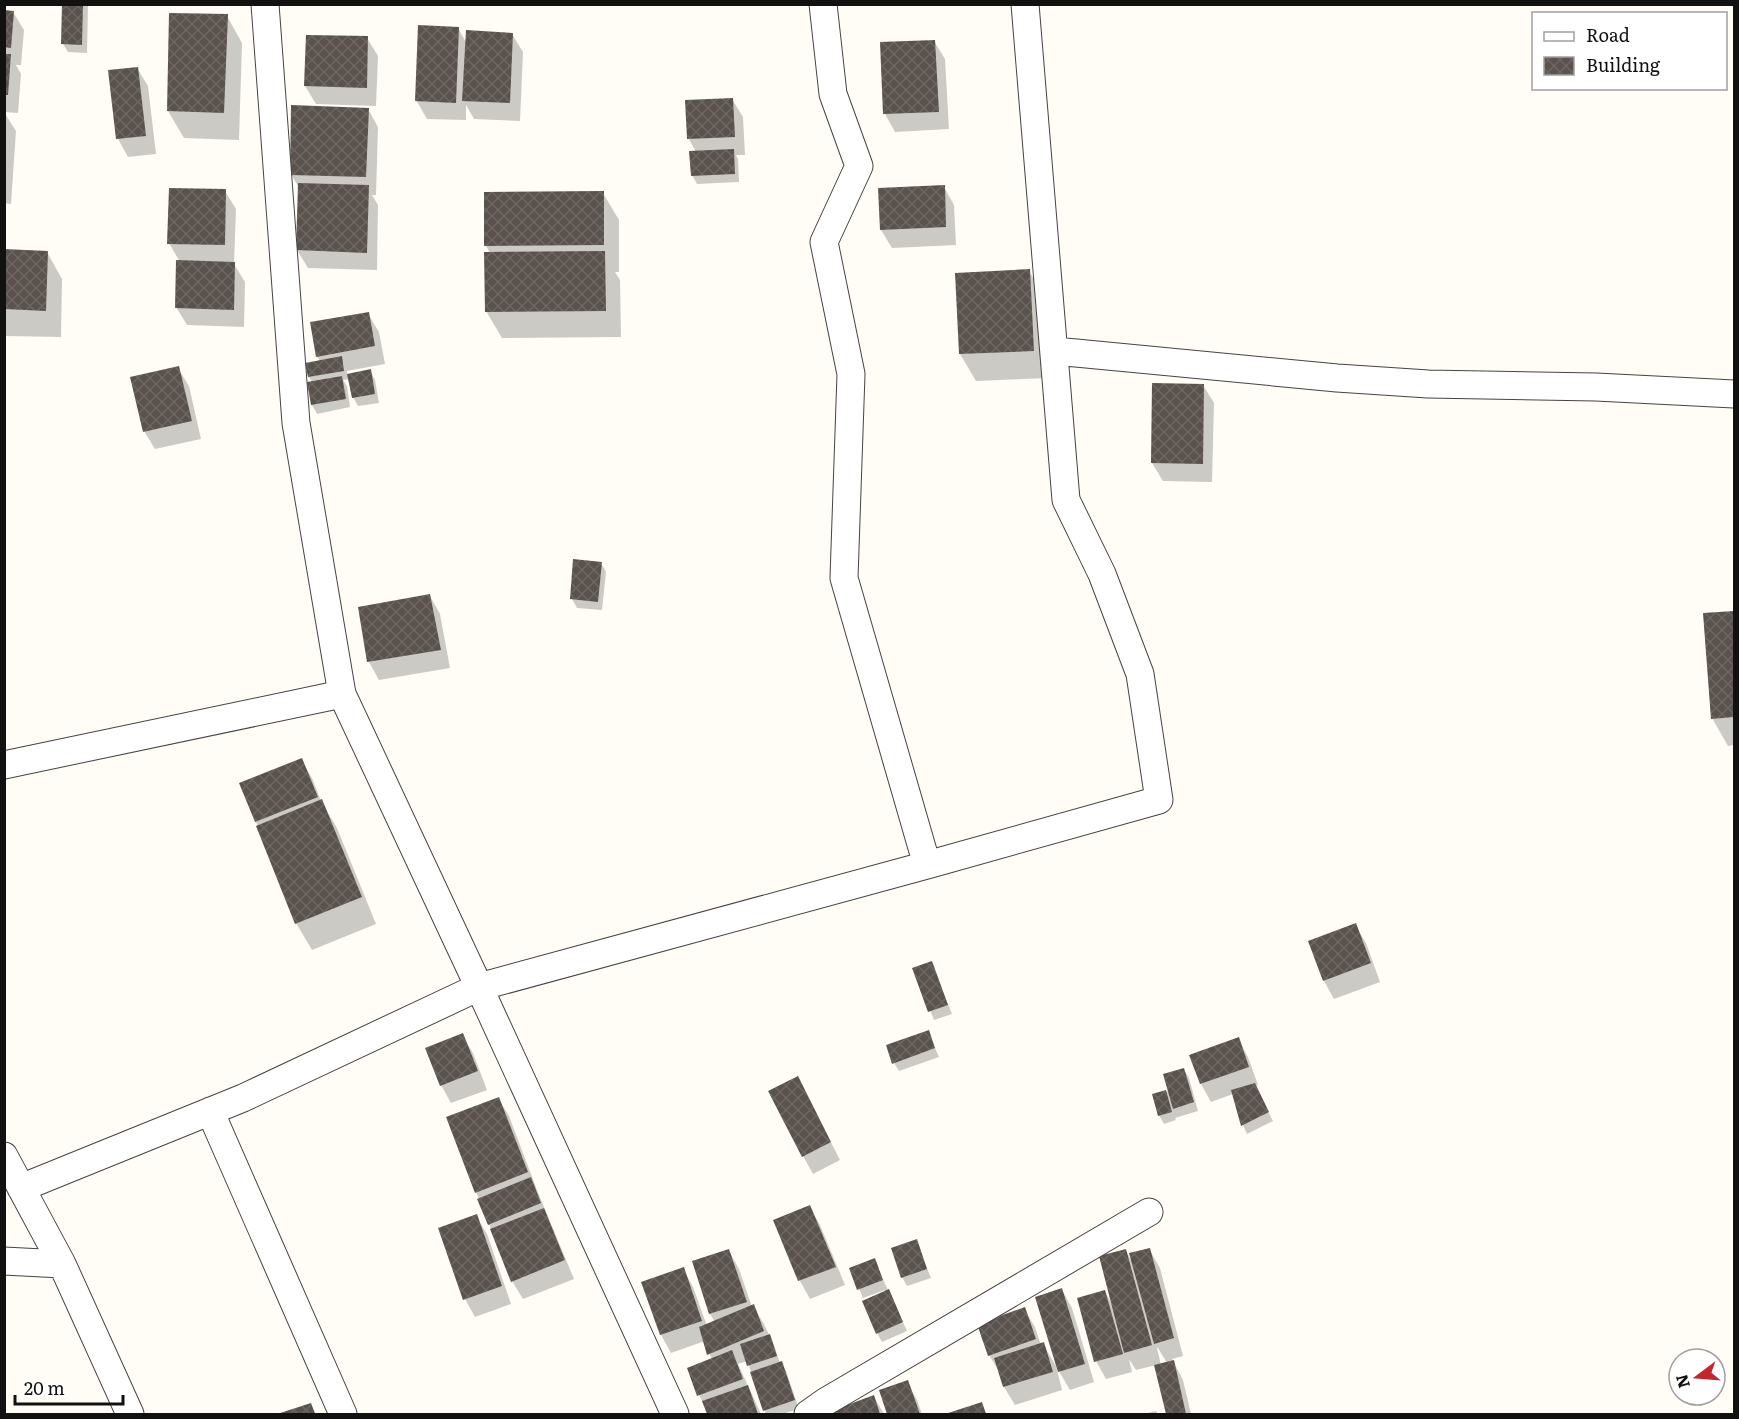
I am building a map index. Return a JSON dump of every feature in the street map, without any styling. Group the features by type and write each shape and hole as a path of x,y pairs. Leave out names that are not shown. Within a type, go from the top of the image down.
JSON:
{"street":[{"path":"265,4 296,423 342,694 675,1414"},
{"path":"823,4 833,94 859,166 824,242 851,374 844,578 927,865"},
{"path":"21,1188 253,1093 479,987 1159,800 1140,674 1102,574 1066,500 1025,4"},
{"path":"1055,351 1337,378 1428,384 1596,387 1734,394"},
{"path":"4,765 342,694"},
{"path":"210,1111 343,1414"},
{"path":"4,1156 62,1264 130,1414"},
{"path":"808,1414 1149,1212"},
{"path":"4,1262 62,1264"}],"building":[{"path":"62,4 83,4 82,45 61,44"},
{"path":"4,10 14,11 11,48 4,47"},
{"path":"169,13 228,14 224,113 167,111"},
{"path":"418,25 459,27 456,103 415,101"},
{"path":"466,30 513,33 510,103 462,101"},
{"path":"306,35 368,36 367,88 304,86"},
{"path":"935,40 939,112 883,114 880,42"},
{"path":"4,54 11,54 8,95 4,95"},
{"path":"138,67 146,136 116,139 108,70"},
{"path":"733,98 735,137 687,139 685,100"},
{"path":"291,105 369,108 366,177 290,175"},
{"path":"734,149 735,174 691,176 689,151"},
{"path":"298,183 369,185 367,253 296,250"},
{"path":"945,185 946,227 880,230 878,188"},
{"path":"169,188 226,189 225,245 167,244"},
{"path":"604,191 604,245 484,246 484,192"},
{"path":"4,249 48,251 46,311 4,309"},
{"path":"605,251 606,311 485,312 484,252"},
{"path":"176,260 235,262 234,310 175,308"},
{"path":"1030,269 1034,351 959,354 955,273"},
{"path":"369,312 375,346 316,357 310,322"},
{"path":"342,356 344,371 308,377 305,363"},
{"path":"179,366 192,421 143,432 130,377"},
{"path":"371,369 375,394 352,398 347,374"},
{"path":"342,376 346,399 311,405 307,382"},
{"path":"1152,383 1204,384 1203,464 1151,463"},
{"path":"573,559 602,562 598,602 570,599"},
{"path":"430,594 441,650 367,662 358,607"},
{"path":"1734,611 1734,717 1711,719 1703,613"},
{"path":"302,758 318,797 255,822 239,783"},
{"path":"322,799 362,897 295,924 256,826"},
{"path":"1356,923 1371,963 1323,981 1308,941"},
{"path":"932,961 948,1005 928,1012 912,968"},
{"path":"929,1030 935,1048 892,1064 886,1045"},
{"path":"463,1033 478,1071 440,1086 425,1048"},
{"path":"1239,1037 1249,1067 1200,1084 1189,1055"},
{"path":"1184,1068 1194,1102 1173,1109 1163,1074"},
{"path":"798,1076 831,1142 802,1157 768,1091"},
{"path":"1255,1083 1269,1112 1241,1126 1231,1090"},
{"path":"1166,1090 1172,1112 1158,1116 1152,1094"},
{"path":"499,1097 528,1172 475,1193 446,1117"},
{"path":"531,1177 541,1203 488,1225 477,1199"},
{"path":"810,1205 836,1267 798,1281 773,1220"},
{"path":"544,1208 565,1260 511,1282 490,1229"},
{"path":"477,1214 502,1286 463,1300 438,1228"},
{"path":"917,1239 927,1269 901,1278 891,1248"},
{"path":"1150,1248 1174,1338 1154,1344 1129,1253"},
{"path":"729,1249 747,1302 709,1314 692,1261"},
{"path":"1126,1249 1152,1345 1124,1353 1099,1256"},
{"path":"875,1258 883,1280 857,1290 849,1268"},
{"path":"684,1267 702,1321 660,1335 641,1282"},
{"path":"1062,1288 1085,1364 1058,1372 1035,1297"},
{"path":"889,1289 903,1322 876,1334 862,1301"},
{"path":"1105,1290 1123,1354 1094,1362 1077,1298"},
{"path":"754,1304 764,1331 707,1355 699,1327"},
{"path":"1025,1307 1036,1339 988,1356 977,1324"},
{"path":"770,1334 777,1356 747,1366 740,1344"},
{"path":"1044,1342 1053,1372 1003,1387 994,1358"},
{"path":"732,1350 743,1379 697,1396 687,1368"},
{"path":"1174,1360 1186,1414 1166,1414 1154,1365"},
{"path":"782,1361 795,1400 763,1411 750,1372"},
{"path":"908,1380 920,1414 887,1414 879,1390"},
{"path":"748,1385 758,1414 707,1414 702,1401"},
{"path":"874,1395 880,1414 823,1414"},
{"path":"982,1402 986,1414 945,1414"},
{"path":"311,1403 315,1414 277,1414"}]}
